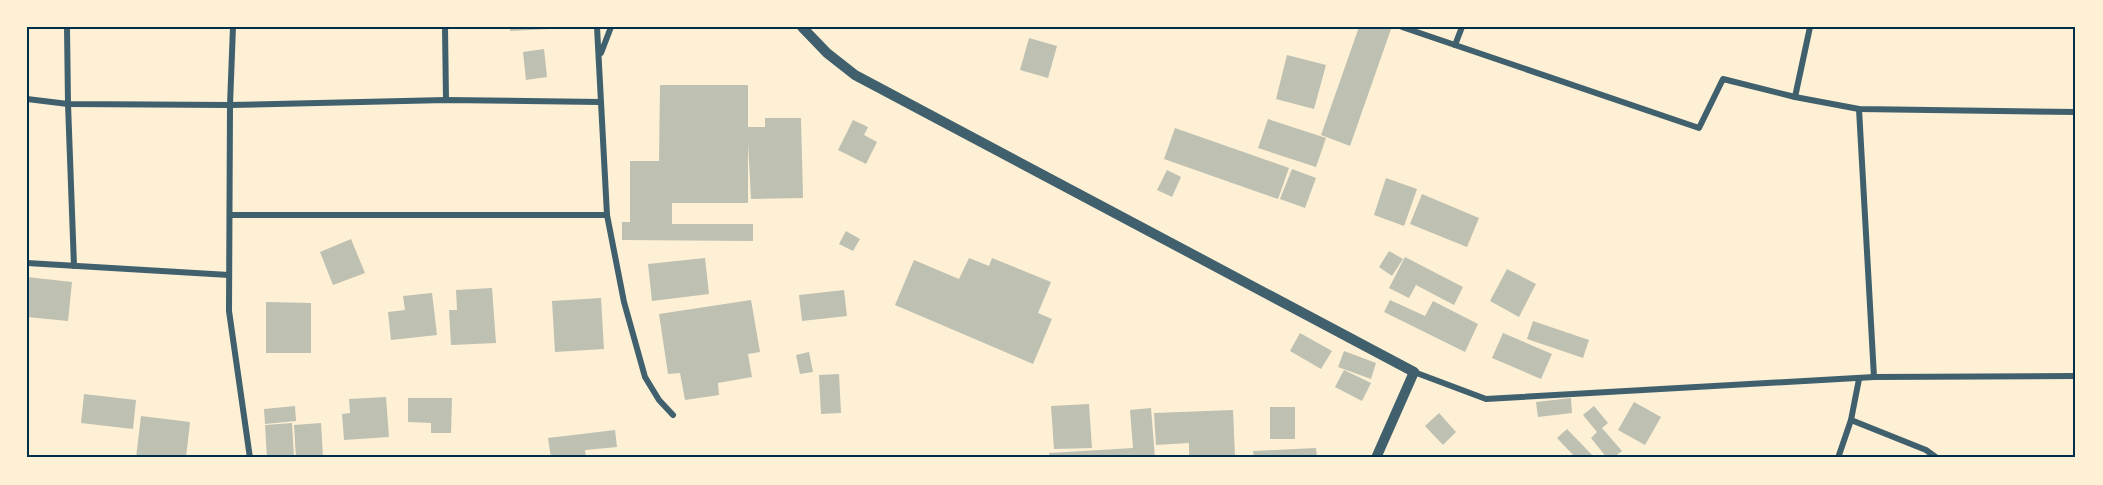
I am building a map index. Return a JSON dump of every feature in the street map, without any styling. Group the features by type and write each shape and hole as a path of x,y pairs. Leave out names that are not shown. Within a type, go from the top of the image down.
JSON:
{"street":[{"path":"67,27 74,266"},
{"path":"233,27 230,105 229,311 250,458"},
{"path":"445,27 446,100"},
{"path":"597,27 607,215 624,303 645,377 659,400 673,415"},
{"path":"599,56 611,27"},
{"path":"802,27 827,53 865,81 1414,372 1486,399 1874,377 2076,376"},
{"path":"1402,27 1699,128 1723,79 1795,98 1859,109 2076,112"},
{"path":"1455,45 1462,27"},
{"path":"1795,98 1810,27"},
{"path":"27,99 68,104 230,105 446,100 600,102"},
{"path":"1859,109 1874,377"},
{"path":"230,215 607,215"},
{"path":"27,263 229,275"},
{"path":"1376,458 1414,372"},
{"path":"1838,458 1851,420 1859,379"},
{"path":"1851,420 1926,450 1937,458"}],"building":[{"path":"510,27 550,27 550,29 510,31"},
{"path":"1359,27 1391,29 1350,146 1321,135"},
{"path":"1029,38 1057,46 1048,78 1020,70"},
{"path":"544,49 547,77 526,80 523,52"},
{"path":"1287,55 1326,65 1314,109 1276,99"},
{"path":"660,85 748,85 748,127 765,127 765,118 801,118 803,198 751,199 748,142 748,203 672,203 672,224 753,224 753,241 622,240 622,222 630,222 630,161 659,161"},
{"path":"1268,119 1326,138 1316,167 1258,148"},
{"path":"853,120 868,127 864,135 877,142 866,164 838,150"},
{"path":"1175,128 1289,168 1278,199 1164,159"},
{"path":"1292,169 1316,178 1305,208 1280,199"},
{"path":"1167,170 1181,177 1172,197 1157,190"},
{"path":"1386,178 1417,189 1404,226 1374,215"},
{"path":"1422,194 1479,218 1467,247 1410,224"},
{"path":"846,231 860,239 853,251 839,244"},
{"path":"351,239 365,273 333,285 320,252"},
{"path":"1389,251 1403,259 1392,276 1379,267"},
{"path":"1405,257 1463,287 1454,305 1416,285 1409,298 1389,288"},
{"path":"705,258 709,294 652,301 648,264"},
{"path":"969,258 989,266 992,258 1051,282 1038,313 1052,319 1033,364 895,305 914,260 959,279"},
{"path":"1507,269 1536,284 1519,317 1490,301"},
{"path":"27,277 72,282 68,321 27,317"},
{"path":"492,288 496,343 451,345 449,310 457,310 456,290"},
{"path":"844,290 847,316 802,321 799,295"},
{"path":"432,293 437,335 391,340 388,312 405,310 403,296"},
{"path":"601,298 604,349 555,352 552,301"},
{"path":"751,300 760,352 748,354 752,377 718,383 719,395 685,400 680,373 668,374 659,314"},
{"path":"1390,300 1425,316 1433,301 1478,324 1465,352 1384,312"},
{"path":"266,302 311,303 311,353 266,353"},
{"path":"1533,321 1589,340 1583,358 1527,339"},
{"path":"1300,333 1332,351 1321,369 1290,351"},
{"path":"1503,333 1552,354 1541,379 1492,358"},
{"path":"1344,351 1376,363 1371,379 1338,367"},
{"path":"809,352 813,372 800,374 796,355"},
{"path":"1344,370 1371,383 1362,401 1335,387"},
{"path":"839,374 841,413 821,414 819,375"},
{"path":"84,394 136,400 133,429 81,423"},
{"path":"386,397 389,437 344,440 342,414 350,413 349,399"},
{"path":"408,398 452,398 451,433 431,433 431,423 408,422"},
{"path":"1571,398 1572,413 1538,417 1536,402"},
{"path":"1634,402 1661,417 1645,445 1618,430"},
{"path":"1089,404 1092,448 1054,449 1051,406"},
{"path":"295,406 296,421 265,424 264,409"},
{"path":"1594,406 1608,423 1602,428 1622,451 1613,458 1607,458 1591,438 1597,432 1583,415"},
{"path":"1270,407 1295,407 1295,439 1270,439"},
{"path":"1151,408 1155,458 1049,458 1049,453 1133,448 1130,410"},
{"path":"1233,410 1235,456 1189,458 1189,443 1156,445 1154,413"},
{"path":"1439,413 1456,432 1443,445 1425,426"},
{"path":"141,416 190,422 186,458 136,458"},
{"path":"292,423 294,458 267,458 265,425"},
{"path":"321,423 323,458 296,458 294,425"},
{"path":"1567,429 1595,458 1576,458 1557,438"},
{"path":"615,430 617,447 585,450 586,458 551,458 548,438"},
{"path":"1316,448 1317,458 1254,458 1253,451"}]}
